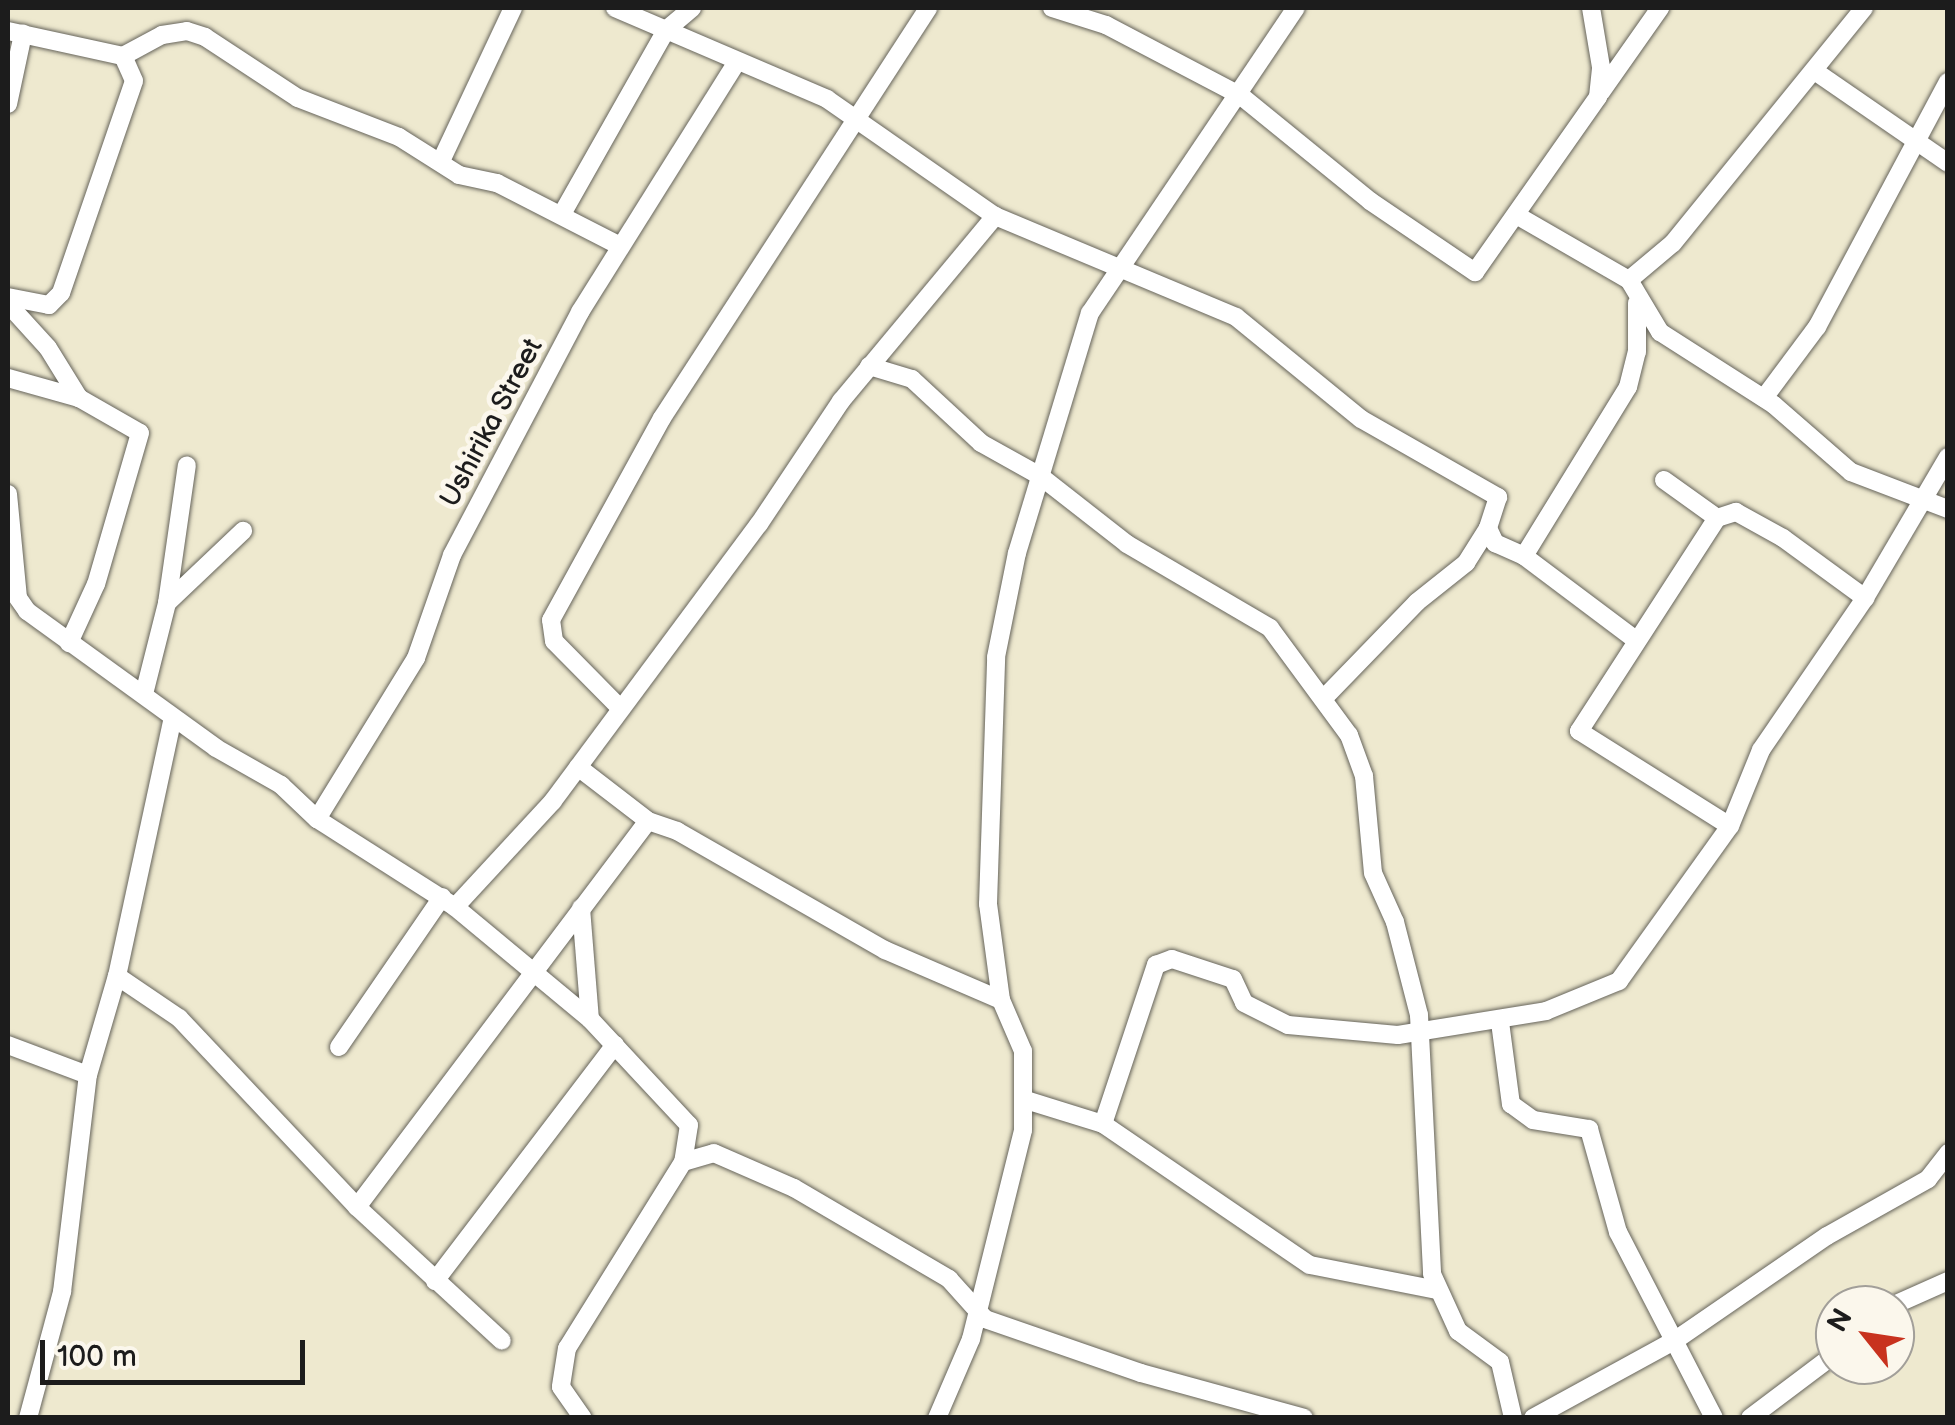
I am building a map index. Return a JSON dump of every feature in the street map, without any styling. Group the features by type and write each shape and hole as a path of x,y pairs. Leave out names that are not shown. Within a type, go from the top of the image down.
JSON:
{"street":[{"path":"440,161 513,8"},
{"path":"615,8 736,63 797,84 858,118 995,216 1122,264 1236,316 1361,419 1498,497 1475,554 1409,610 1325,697"},
{"path":"562,214 666,30 692,8"},
{"path":"620,708 554,641 551,620 662,418 928,8"},
{"path":"1052,8 1106,25 1241,96 1370,201 1469,271 1481,270 1660,8"},
{"path":"937,1418 978,1310 1015,1171 1026,1100 1023,1051 1001,1000 988,904 996,658 1040,476 1090,313 1241,96 1296,8"},
{"path":"1591,8 1601,68 1598,97"},
{"path":"1629,280 1673,242 1816,72 1864,8"},
{"path":"122,56 151,39 187,31 228,46 298,98 399,137 459,176 497,183 620,246"},
{"path":"8,104 16,32 122,56 131,67 131,96 61,294 49,305 8,300"},
{"name":"Ushirika Street","path":"316,820 416,658 452,555 620,246 736,63"},
{"path":"1816,72 1914,144 1948,163"},
{"path":"1764,398 1817,327 1948,82"},
{"path":"339,1047 449,902 578,767 870,366 909,326 995,216"},
{"path":"1518,216 1629,280 1637,302 1660,332 1764,398 1851,472 1948,509"},
{"path":"8,300 48,348 79,398"},
{"path":"1524,556 1628,387 1638,352 1637,302"},
{"path":"870,366 912,379 980,443 1040,476 1127,544 1270,628 1325,697 1364,776 1366,842 1412,981 1420,1036 1437,1290 1458,1331 1500,1362 1513,1418"},
{"path":"8,378 79,398 137,429 140,445 96,584 69,642"},
{"path":"1103,1124 1156,965 1172,958 1232,979 1244,1003 1288,1026 1420,1036 1500,1022 1620,981 1730,826 1761,750 1865,598 1948,457"},
{"path":"144,694 167,603 188,466"},
{"path":"1664,480 1717,518"},
{"path":"8,494 18,598 69,642 173,718 282,785 316,820 449,902 590,1019 689,1125 683,1162 567,1348 561,1387 583,1418"},
{"path":"1730,826 1580,737 1580,726 1717,518 1736,512 1865,598"},
{"path":"1488,528 1495,544 1524,556 1636,640"},
{"path":"167,603 243,532"},
{"path":"28,1418 62,1292 88,1075 117,976 173,718"},
{"path":"578,767 648,820 677,830 886,950 1001,1000"},
{"path":"358,1206 648,820"},
{"path":"581,908 590,1019"},
{"path":"117,976 190,1028 358,1206 502,1341"},
{"path":"1500,1022 1512,1104 1534,1120 1589,1130 1618,1232 1677,1339 1714,1418"},
{"path":"8,1045 88,1075"},
{"path":"435,1281 615,1045"},
{"path":"1026,1100 1103,1124 1310,1265 1437,1290"},
{"path":"683,1162 714,1153 735,1158 920,1261 978,1310 1032,1337 1304,1418"},
{"path":"1533,1418 1569,1411 1828,1236 1928,1179 1948,1154"},
{"path":"1915,1296 1948,1281"},
{"path":"1750,1418 1815,1369"}]}
